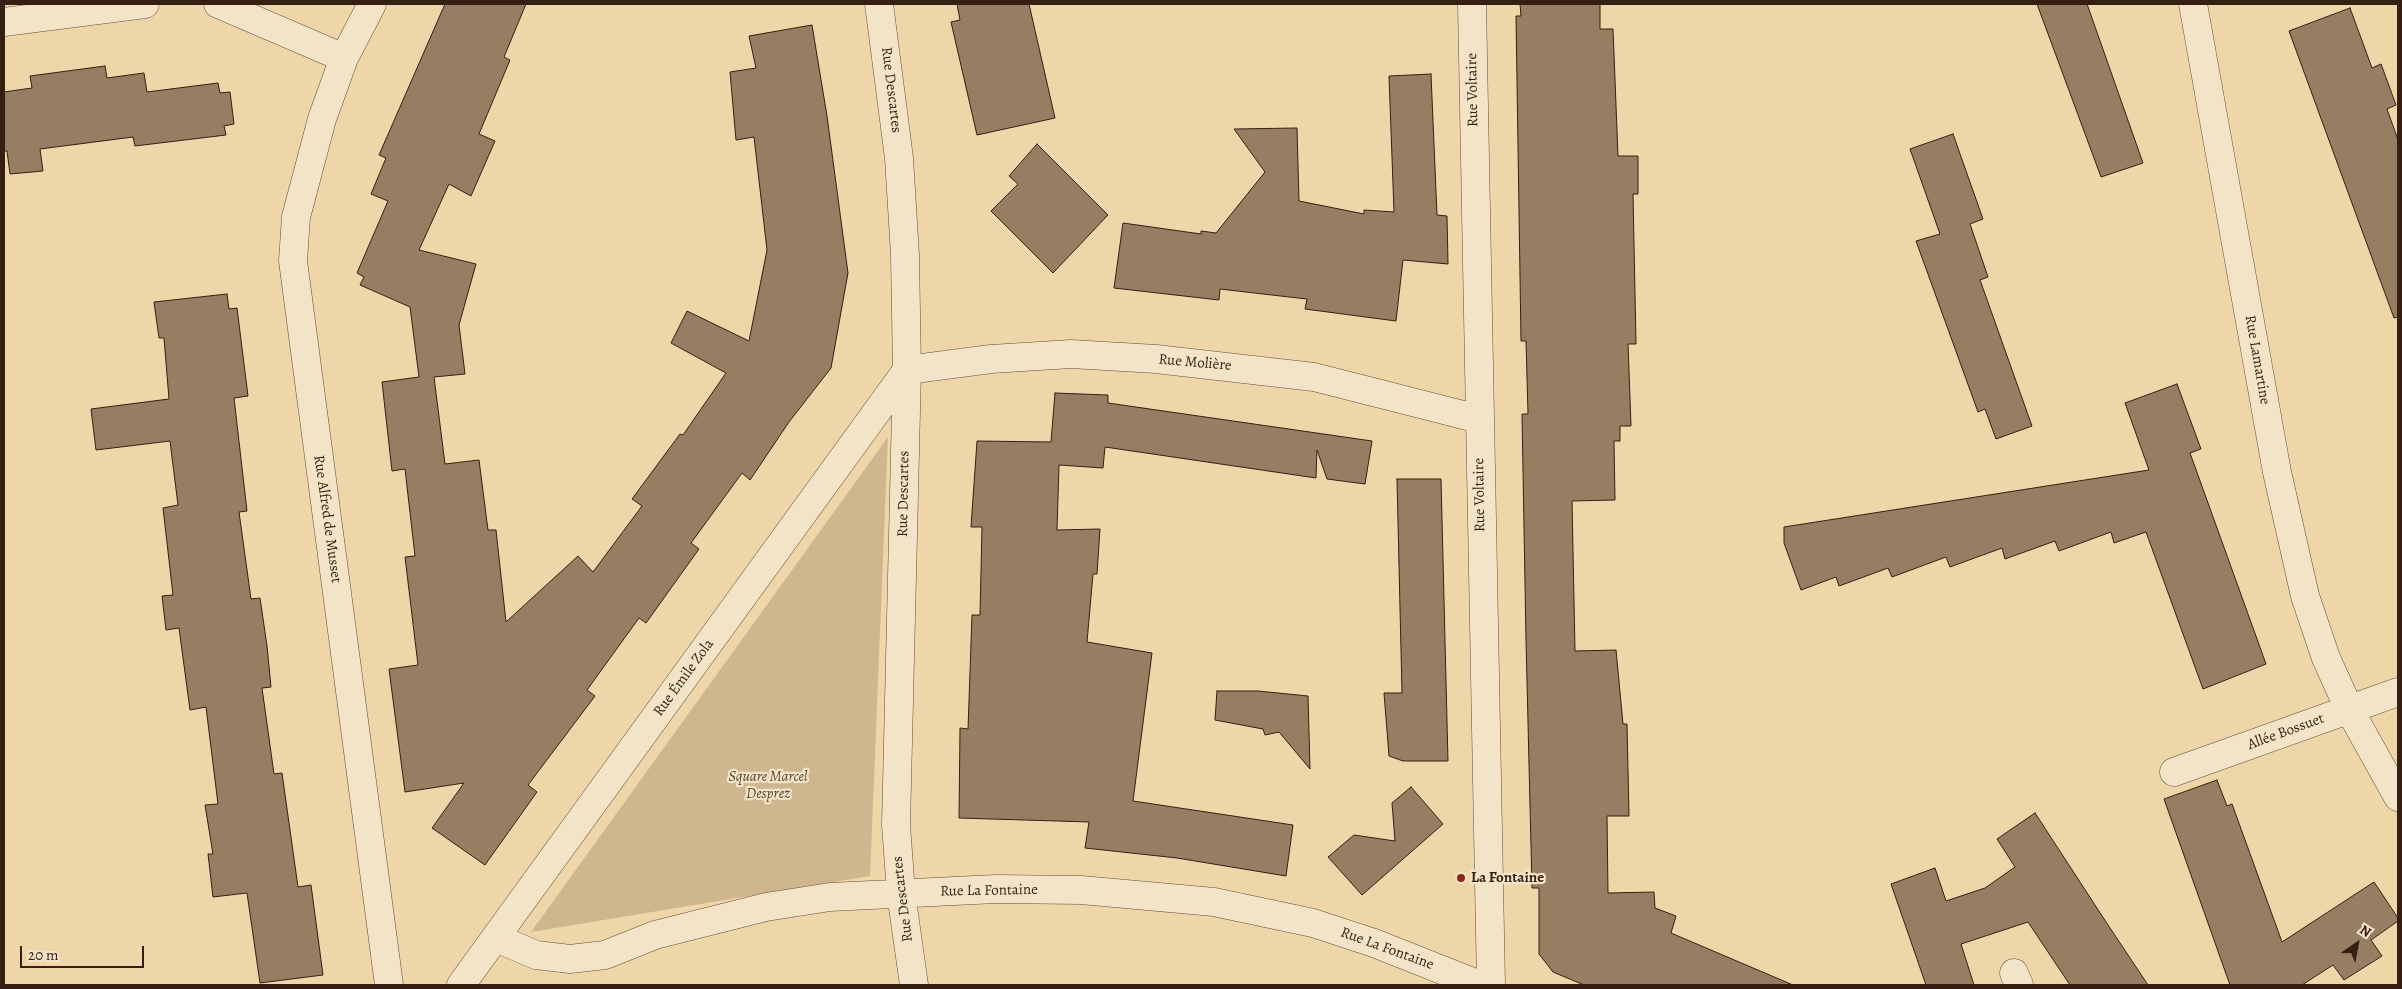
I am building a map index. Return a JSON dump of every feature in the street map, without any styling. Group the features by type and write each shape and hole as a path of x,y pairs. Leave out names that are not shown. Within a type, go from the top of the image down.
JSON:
{"street":[{"path":"4,22 145,4"},
{"path":"218,4 344,58"},
{"name":"Rue Alfred de Musset","path":"372,4 344,58 322,119 296,217 293,261 390,985"},
{"name":"Rue Descartes","path":"879,4 899,158 905,254 907,370 884,825 901,893 914,985"},
{"name":"Rue Voltaire","path":"1472,4 1491,985"},
{"name":"Rue Lamartine","path":"2193,4 2292,547 2305,596 2323,649 2349,710 2398,797"},
{"name":"Rue Molière","path":"907,370 991,359 1071,354 1156,359 1314,377 1479,419"},
{"name":"Rue Émile Zola","path":"461,985 907,370"},
{"name":"Allée Bossuet","path":"2174,772 2398,692"},
{"name":"Rue La Fontaine","path":"496,938 536,955 570,960 605,955 655,935 829,890 901,893 996,889 1080,890 1214,902 1305,922 1374,943 1480,985"}],"green space":[{"name":"Square Marcel Desprez","path":"888,437 870,876 531,932"}],"building":[{"path":"445,4 526,4 504,57 510,60 479,134 495,141 471,196 449,184 419,250 476,264 459,325 465,374 434,377 445,464 479,460 488,530 496,530 506,622 578,556 593,572 642,506 632,499 680,434 683,435 726,373 671,343 687,311 749,341 767,250 754,137 736,140 730,72 756,68 749,36 812,25 827,116 848,273 831,368 789,422 750,480 742,473 691,543 699,549 646,623 639,618 587,690 595,696 528,785 537,792 485,865 432,828 464,783 405,792 389,669 418,665 405,557 415,556 405,469 392,471 382,382 419,377 410,307 360,285 364,277 357,273 388,201 371,194 386,158 379,155"},
{"path":"957,4 1029,4 1055,118 977,135 951,22 960,20"},
{"path":"1520,4 1600,4 1600,29 1613,29 1618,156 1638,156 1638,194 1633,194 1636,344 1628,344 1631,426 1620,426 1620,441 1614,441 1615,500 1572,501 1575,651 1616,650 1623,724 1627,724 1629,816 1607,816 1608,893 1654,892 1655,908 1676,916 1671,933 1793,985 1584,985 1553,972 1539,954 1539,888 1532,888 1526,640 1522,414 1528,414 1526,341 1521,341 1516,16 1521,16"},
{"path":"2037,4 2087,4 2143,163 2101,177"},
{"path":"2350,8 2372,68 2381,64 2396,105 2387,109 2398,140 2398,317 2394,318 2289,31"},
{"path":"105,66 107,78 144,73 147,92 218,83 220,93 230,92 234,124 224,126 226,135 135,146 133,137 40,149 43,171 10,174 7,151 4,151 4,92 32,88 30,76"},
{"path":"1431,74 1437,215 1447,216 1448,264 1403,260 1396,321 1305,309 1307,299 1220,289 1219,300 1114,288 1123,223 1201,234 1201,231 1216,233 1265,172 1234,129 1297,128 1299,201 1364,214 1364,210 1394,212 1389,76"},
{"path":"1953,134 1983,219 1970,224 1988,277 1980,280 2032,426 1996,439 1985,409 1978,412 1916,241 1940,234 1910,149"},
{"path":"1037,144 1108,215 1053,273 991,211 1018,184 1009,176"},
{"path":"227,294 229,309 237,308 248,396 234,398 247,511 239,512 251,599 260,598 267,646 271,687 262,688 274,774 282,773 298,887 311,885 323,975 260,983 247,893 213,897 208,854 213,854 205,805 218,804 206,707 190,710 179,628 166,630 162,596 173,595 163,508 178,505 170,441 96,450 91,409 169,399 164,338 159,338 154,302"},
{"path":"2177,384 2201,449 2190,453 2266,664 2203,689 2146,532 2114,543 2111,532 2059,551 2055,541 2005,559 2002,548 1950,567 1946,557 1892,577 1888,568 1839,586 1836,577 1801,590 1784,543 1784,527 2149,470 2125,403"},
{"path":"1055,393 1108,395 1108,403 1372,441 1365,484 1327,479 1317,450 1316,478 1105,447 1103,468 1059,465 1057,530 1100,529 1097,574 1093,574 1087,642 1152,653 1133,801 1293,825 1286,876 1177,858 1085,848 1089,822 959,818 960,728 968,729 972,615 980,615 982,527 971,527 977,441 1051,442"},
{"path":"1397,479 1441,479 1448,761 1403,761 1389,756 1384,693 1402,693"},
{"path":"1217,691 1258,691 1308,696 1310,769 1279,732 1265,735 1263,729 1215,720"},
{"path":"2217,780 2227,806 2232,804 2282,942 2374,882 2398,918 2398,921 2371,940 2382,956 2344,980 2333,965 2302,985 2230,985 2164,799"},
{"path":"1411,787 1443,824 1362,895 1328,857 1354,835 1395,841 1392,803"},
{"path":"2035,813 2148,985 2070,985 2028,922 1961,944 1974,985 1926,985 1891,884 1935,868 1946,901 1985,888 2015,867 1997,839"}],"place":[{"name":"La Fontaine","path":"1461,878"}]}
